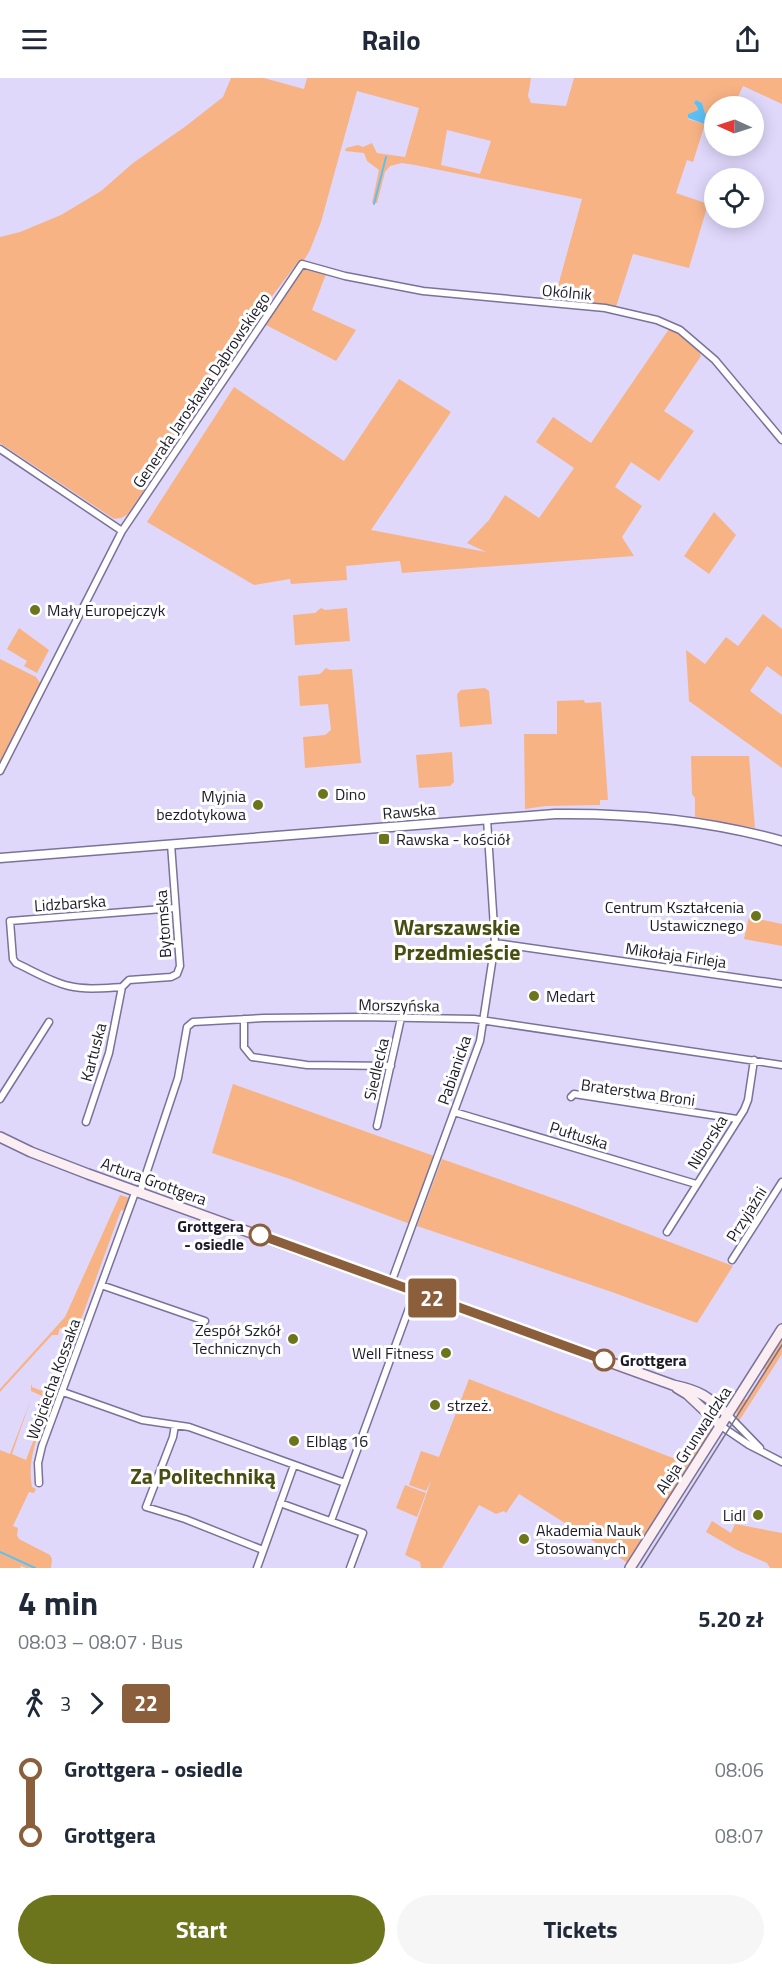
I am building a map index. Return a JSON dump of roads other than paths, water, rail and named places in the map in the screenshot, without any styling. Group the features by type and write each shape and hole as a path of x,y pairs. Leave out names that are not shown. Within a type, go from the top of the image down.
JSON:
{"main road":[{"name":"Artura Grottgera","path":"0,1137 37,1154 138,1191 673,1385 704,1394 728,1415"},
{"name":"Aleja Grunwaldzka","path":"630,1568 782,1329"},
{"name":"Artura Grottgera","path":"673,1385 687,1394 720,1426"}],"street":[{"name":"Okólnik","path":"302,264 345,276 423,291 605,308 657,320 680,330 715,360 782,440"},
{"name":"Generała Jarosława Dąbrowskiego","path":"0,771 122,531 302,264"},
{"path":"0,448 122,531"},
{"name":"Rawska","path":"0,858 555,814 631,815 685,821 722,827 782,842"},
{"name":"Pabianicka","path":"391,1283 480,1041 495,944 487,819"},
{"name":"Bytomska","path":"16,963 66,986 122,987 129,980 171,977 177,974 180,966 171,844"},
{"name":"Lidzbarska","path":"16,963 13,959 10,921 175,908"},
{"name":"Mikołaja Firleja","path":"495,944 782,984"},
{"name":"Kartuska","path":"86,1122 109,1053 122,987"},
{"name":"Morszyńska","path":"138,1191 178,1078 187,1028 189,1024 198,1021 401,1018 483,1020 782,1065"},
{"name":"Siedlecka","path":"377,1126 401,1018"},
{"path":"244,1019 243,1041 246,1052 252,1057 307,1065 391,1066"},
{"path":"0,1099 50,1023"},
{"name":"Niborska","path":"667,1232 748,1100 754,1060"},
{"name":"Braterstwa Broni","path":"571,1097 574,1094 737,1119"},
{"name":"Pułtuska","path":"454,1112 696,1184"},
{"name":"Przyjaźni","path":"732,1260 782,1182"},
{"name":"Wojciecha Kossaka","path":"39,1484 40,1455 101,1285 138,1191"},
{"path":"101,1285 205,1321"},
{"path":"331,1521 415,1292"},
{"path":"63,1392 136,1418 189,1427 345,1483"},
{"path":"728,1415 767,1455"},
{"path":"175,1425 173,1437 146,1507 185,1519 263,1550"},
{"path":"720,1426 782,1462"},
{"path":"257,1568 294,1465"},
{"path":"280,1503 363,1533 350,1568"}],"water":[{"path":"696,100 702,103 704,124 688,118 688,114 698,110 694,103"}],"waterway":[{"path":"374,204 386,157"},
{"path":"0,1552 35,1568"}],"tram line":[{"path":"641,1568 782,1345"}],"place":[{"name":"Mały Europejczyk","path":"35,610"},
{"name":"Dino","path":"323,794"},
{"name":"Myjnia bezdotykowa","path":"258,805"},
{"name":"Rawska - kościół","path":"384,839"},
{"name":"Centrum Kształcenia Ustawicznego","path":"756,916"},
{"name":"Medart","path":"534,996"},
{"name":"Grottgera - osiedle","path":"260,1235"},
{"name":"Zespół Szkół Technicznych","path":"293,1339"},
{"name":"Well Fitness","path":"446,1353"},
{"name":"Grottgera","path":"604,1360"},
{"name":"strzeż.","path":"435,1405"},
{"name":"Elbląg 16","path":"294,1441"},
{"name":"Lidl","path":"758,1515"},
{"name":"Akademia Nauk Stosowanych","path":"524,1539"}],"district":[{"name":"Warszawskie Przedmieście","path":"457,940"},
{"name":"Za Politechniką","path":"203,1476"}]}
